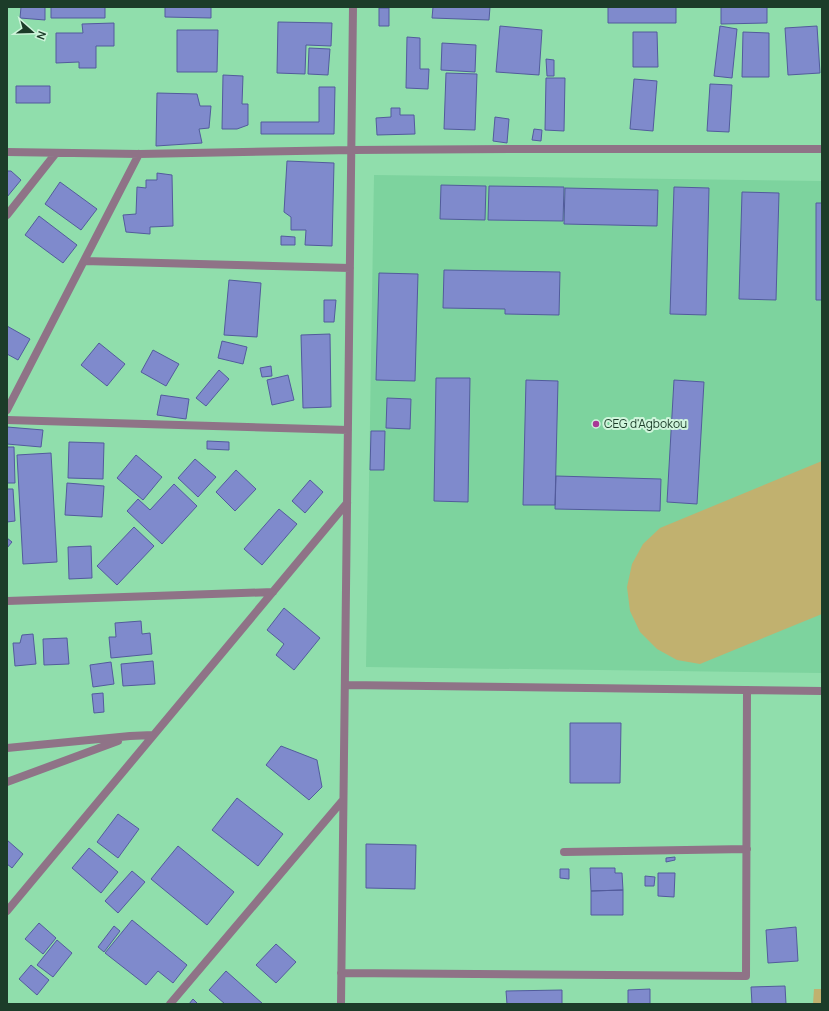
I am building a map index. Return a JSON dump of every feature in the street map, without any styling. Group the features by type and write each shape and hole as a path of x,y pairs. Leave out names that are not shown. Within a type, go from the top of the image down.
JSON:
{"street":[{"path":"341,1004 353,7"},
{"path":"7,152 139,154 352,150 822,149"},
{"path":"7,215 56,153"},
{"path":"7,410 139,154"},
{"path":"84,261 350,268"},
{"path":"7,420 348,430"},
{"path":"7,912 347,503"},
{"path":"7,601 273,592"},
{"path":"345,685 822,691"},
{"path":"341,973 746,976 747,690"},
{"path":"7,748 153,735"},
{"path":"7,782 130,736"},
{"path":"170,1004 343,800"},
{"path":"564,852 747,849"}],"shaded area":[{"name":"CEG d'Agbokou","path":"374,175 822,181 822,673 366,667"},
{"path":"822,461 822,614 700,664 677,660 657,649 640,632 630,611 627,587 632,564 643,544 660,528"},
{"path":"814,989 822,989 822,1004 813,1004"}],"building":[{"path":"21,7 45,7 45,20 20,18"},
{"path":"51,7 105,7 105,18 51,18"},
{"path":"165,7 211,7 211,18 165,17"},
{"path":"433,7 490,7 489,20 432,18"},
{"path":"608,7 676,7 676,23 608,23"},
{"path":"721,7 767,7 767,23 721,24"},
{"path":"379,8 389,8 389,26 379,26"},
{"path":"278,22 332,23 331,46 306,45 305,74 277,73"},
{"path":"114,23 114,46 96,46 96,68 79,68 79,62 56,63 56,33 83,33 82,24"},
{"path":"500,26 542,30 539,75 496,72"},
{"path":"720,26 737,29 732,78 714,76"},
{"path":"817,26 820,73 788,75 785,28"},
{"path":"177,30 218,30 217,72 177,72"},
{"path":"633,32 657,32 658,67 633,67"},
{"path":"743,32 769,33 769,77 742,77"},
{"path":"407,37 420,38 420,69 429,69 428,89 406,88"},
{"path":"442,43 476,45 475,72 441,70"},
{"path":"309,48 330,49 328,75 308,74"},
{"path":"546,59 554,60 554,76 547,76"},
{"path":"446,73 477,74 475,130 444,129"},
{"path":"223,75 243,76 242,104 248,104 248,125 237,129 222,129"},
{"path":"546,78 565,78 564,131 545,130"},
{"path":"634,79 657,81 653,131 630,129"},
{"path":"710,84 732,85 729,132 707,131"},
{"path":"16,86 50,86 50,103 16,103"},
{"path":"319,87 335,87 334,134 261,134 261,122 319,122"},
{"path":"157,93 197,94 200,106 211,106 209,128 199,129 202,143 156,146"},
{"path":"391,108 400,108 400,115 414,115 415,134 377,135 376,118 391,117"},
{"path":"495,117 509,119 507,143 493,141"},
{"path":"534,129 542,130 541,141 532,140"},
{"path":"287,161 334,163 332,246 305,245 306,230 291,230 291,217 284,212"},
{"path":"7,171 11,171 21,180 7,197"},
{"path":"157,173 172,175 173,226 150,227 150,234 126,232 123,215 136,214 137,187 146,188 146,180 157,180"},
{"path":"60,182 97,209 81,230 45,204"},
{"path":"441,185 486,186 485,220 440,219"},
{"path":"489,186 564,187 563,221 488,220"},
{"path":"674,187 709,188 706,315 670,314"},
{"path":"565,188 658,190 657,226 564,224"},
{"path":"742,192 779,193 776,300 739,299"},
{"path":"816,203 822,203 822,300 816,300"},
{"path":"39,216 77,245 63,263 25,235"},
{"path":"281,236 295,237 295,245 281,245"},
{"path":"444,270 560,272 559,315 505,314 505,309 443,308"},
{"path":"379,273 418,274 415,381 376,380"},
{"path":"229,280 261,283 257,337 224,335"},
{"path":"324,300 336,300 334,322 324,322"},
{"path":"7,326 30,339 18,360 7,354"},
{"path":"330,334 331,407 303,408 301,335"},
{"path":"222,341 247,347 243,364 218,358"},
{"path":"99,343 125,364 107,386 81,365"},
{"path":"153,350 179,364 166,386 141,372"},
{"path":"271,366 272,376 262,377 260,368"},
{"path":"219,370 229,379 206,406 196,398"},
{"path":"288,375 294,400 272,405 267,380"},
{"path":"436,378 470,378 468,502 434,501"},
{"path":"526,380 558,381 555,505 523,505"},
{"path":"674,380 704,382 697,504 667,502"},
{"path":"161,395 189,399 186,419 157,415"},
{"path":"387,398 411,399 410,429 386,428"},
{"path":"7,427 43,430 41,447 7,444"},
{"path":"371,431 385,431 384,470 370,470"},
{"path":"207,441 229,442 229,450 207,449"},
{"path":"69,442 104,443 103,479 68,478"},
{"path":"7,447 14,447 15,483 7,483"},
{"path":"51,453 57,562 23,564 17,455"},
{"path":"136,455 162,477 143,500 117,478"},
{"path":"195,459 216,477 198,497 178,478"},
{"path":"236,470 256,489 235,511 216,492"},
{"path":"556,476 661,479 660,511 555,509"},
{"path":"310,480 323,492 305,513 292,501"},
{"path":"67,483 104,486 102,517 65,515"},
{"path":"174,484 197,506 162,544 127,511 138,499 150,510"},
{"path":"7,489 13,489 15,521 7,522"},
{"path":"279,509 297,524 262,565 244,549"},
{"path":"134,527 154,546 117,585 97,566"},
{"path":"7,538 12,542 7,548"},
{"path":"91,546 92,578 69,579 68,547"},
{"path":"284,608 320,638 294,670 276,655 284,644 267,630"},
{"path":"141,621 142,634 150,633 152,654 111,658 109,637 116,637 115,623"},
{"path":"33,634 36,664 15,666 13,643 20,643 22,635"},
{"path":"67,638 69,664 44,665 43,639"},
{"path":"153,661 155,684 123,686 121,664"},
{"path":"111,662 114,684 93,687 90,665"},
{"path":"103,693 104,712 94,713 92,694"},
{"path":"570,723 621,723 620,783 570,783"},
{"path":"281,746 317,760 322,787 309,800 266,765"},
{"path":"237,798 283,834 258,866 212,830"},
{"path":"118,814 139,829 118,858 97,842"},
{"path":"7,840 23,854 12,868 7,864"},
{"path":"366,844 416,845 415,889 366,888"},
{"path":"178,846 234,892 207,925 151,879"},
{"path":"89,848 118,872 101,893 72,868"},
{"path":"675,857 675,860 666,862 666,858"},
{"path":"590,868 615,868 615,873 622,873 623,890 591,891"},
{"path":"560,869 569,869 569,879 560,878"},
{"path":"132,871 145,882 118,913 105,901"},
{"path":"658,873 675,873 674,897 658,896"},
{"path":"645,876 655,877 654,886 645,886"},
{"path":"623,890 623,915 591,915 591,891"},
{"path":"132,920 187,965 173,983 158,971 146,985 105,953"},
{"path":"39,923 56,938 43,954 25,939"},
{"path":"114,926 120,931 104,952 98,947"},
{"path":"796,927 798,961 768,963 766,930"},
{"path":"57,940 72,953 53,977 37,965"},
{"path":"276,944 296,962 276,983 256,965"},
{"path":"31,965 49,980 37,995 19,979"},
{"path":"226,971 263,1004 225,1004 209,990"},
{"path":"785,986 786,1004 752,1004 751,987"},
{"path":"650,989 650,1004 628,1004 628,990"},
{"path":"562,990 562,1004 507,1004 506,991"},
{"path":"193,999 198,1004 189,1004"}],"place":[{"name":"CEG d'Agbokou","path":"596,424"}]}
